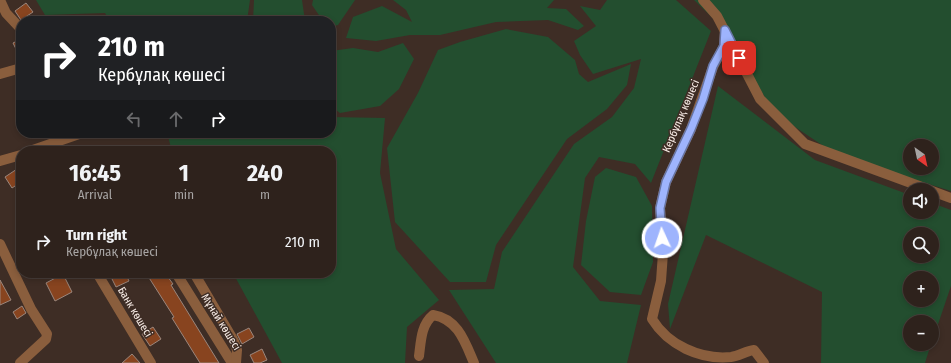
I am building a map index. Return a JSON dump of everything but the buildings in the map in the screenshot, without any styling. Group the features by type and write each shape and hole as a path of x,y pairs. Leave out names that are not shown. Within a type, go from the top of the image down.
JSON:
{"street":[{"path":"0,0 6,13 16,24"},
{"path":"703,0 713,5 760,99 805,144 912,183"},
{"name":"Кербұлақ көшесі","path":"725,30 724,46 713,66 703,99 691,129 666,182 660,208 663,253 661,281 652,319 669,340 688,350 714,357 732,357 754,350 764,363"},
{"path":"0,74 16,69"},
{"path":"44,146 68,138"},
{"path":"0,161 16,156"},
{"path":"939,193 951,198"},
{"path":"0,244 16,278"},
{"path":"16,278 31,309 47,334 46,339 20,363"},
{"name":"Банк көшесі","path":"100,278 152,363"},
{"name":"Мұнай көшесі","path":"179,278 232,363"},
{"path":"197,278 234,341 237,350 236,363"},
{"path":"419,356 426,320 433,315 443,316 455,325 463,338 474,363"}],"green space":[{"path":"36,0 250,0 248,16 107,16 105,13 45,15"},
{"path":"254,0 302,0 304,16 253,16"},
{"path":"313,0 355,0 338,25 336,26 336,16 320,16 312,5"},
{"path":"393,0 554,0 547,8 566,9 584,26 578,30 548,20 496,22 440,35 410,35 376,41 346,38 353,17 382,6 412,22 406,10"},
{"path":"607,0 676,0 711,31 651,183 635,164 599,157 585,178 573,267 600,301 641,305 627,363 496,363 449,290 494,289 502,252 574,144 612,117 634,88 641,59 593,74 580,55 574,41 596,26 580,6 600,10"},
{"path":"694,0 951,0 951,191 939,187 939,183 925,183 848,159 834,153 774,113 725,30"},
{"path":"506,29 548,37 575,60 579,74 588,82 631,64 627,85 607,109 567,139 496,245 486,282 450,282 395,222 387,148 418,93 438,50"},
{"path":"403,43 414,59 399,89 380,106 340,113 336,110 336,50 353,48 378,52"},
{"path":"718,86 815,160 903,192 903,219 939,219 939,206 951,210 951,286 939,321 939,315 903,315 903,351 929,351 925,363 821,363 822,292 706,235 670,329 668,304"},
{"path":"336,117 385,118 380,173 396,249 439,300 407,327 405,363 282,363 236,278 336,278 336,146 171,146 168,138 336,138"},
{"path":"606,168 636,177 652,206 653,262 641,295 610,292 581,265 586,221 595,177"}],"route":[{"path":"662,238 660,208 666,182 691,129 703,99 713,66 724,46 725,30 739,58"}]}
